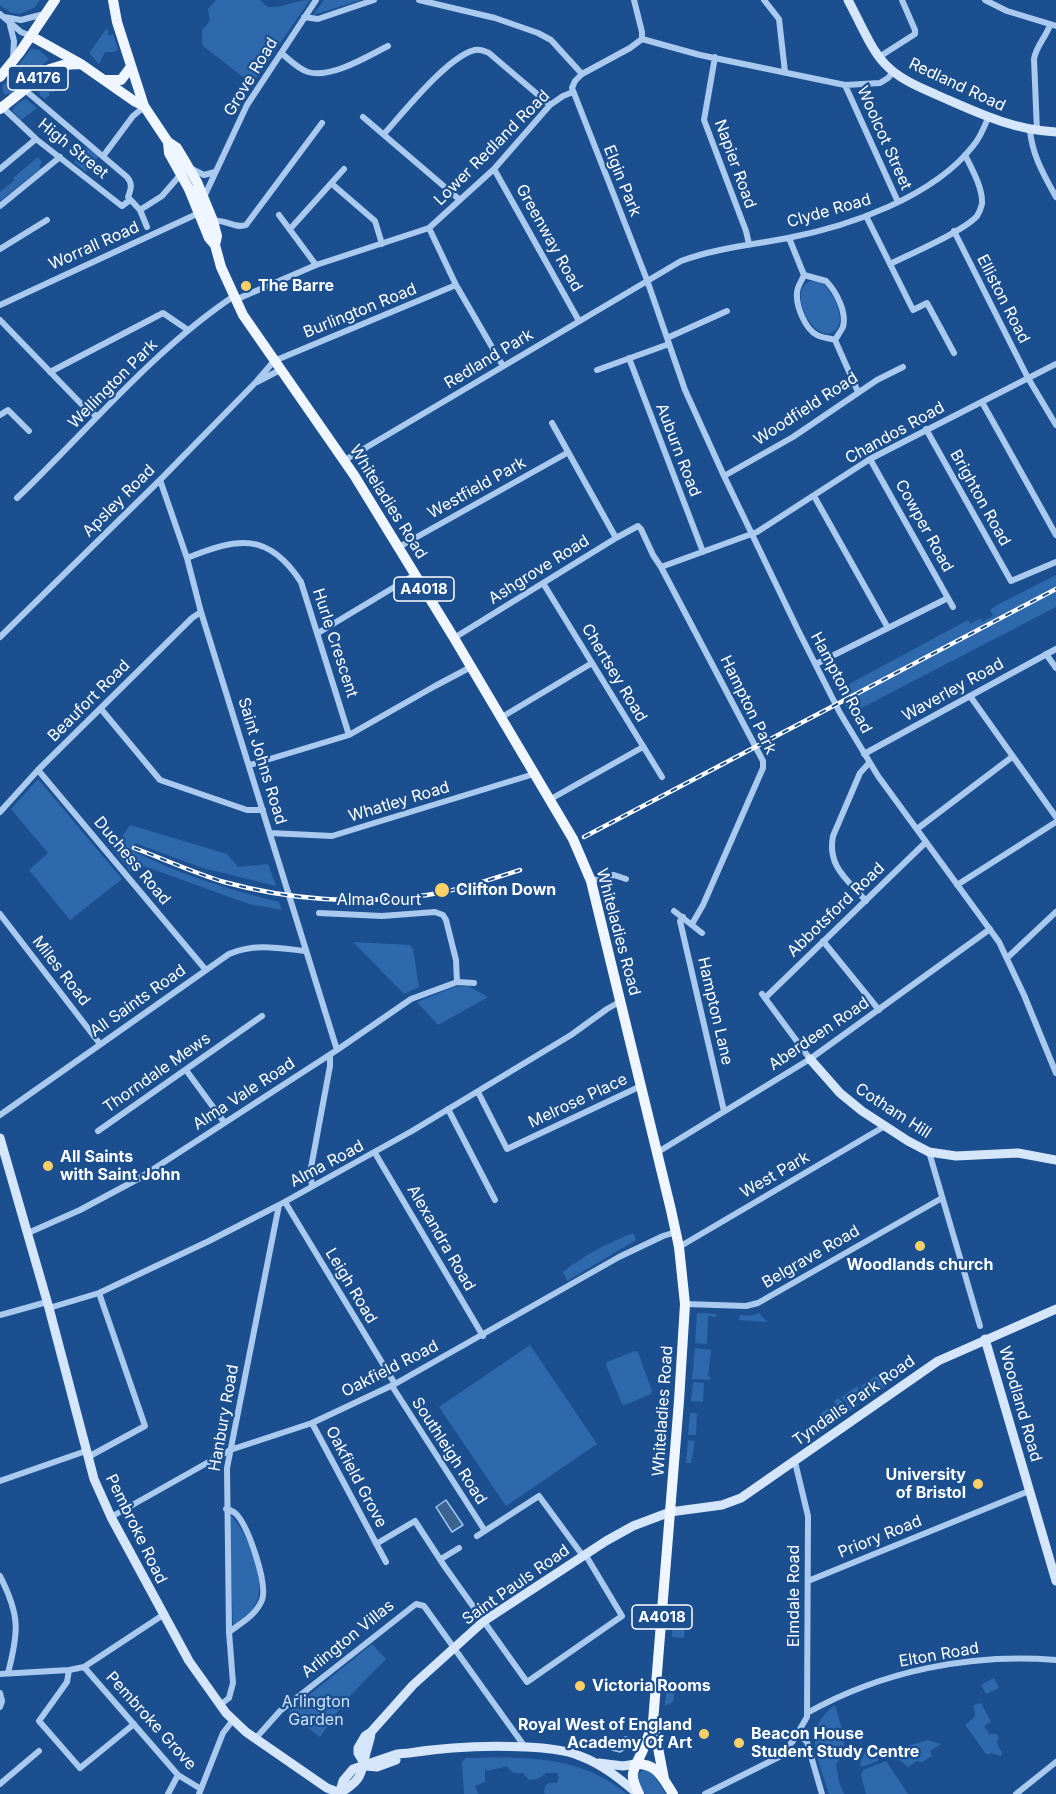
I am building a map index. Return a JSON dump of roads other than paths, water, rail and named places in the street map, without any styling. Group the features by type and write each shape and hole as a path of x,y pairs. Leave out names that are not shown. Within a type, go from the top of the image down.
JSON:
{"main road":[{"path":"31,36 55,0"},
{"path":"113,0 130,68 135,75 144,106"},
{"name":"A4176","path":"0,77 31,36"},
{"name":"Whiteladies Road","path":"31,36 81,64 144,106 168,142 177,148 199,213 209,238 215,245 235,298 277,365 345,460 416,574 573,838 591,881 676,1232 685,1304 653,1722"},
{"name":"A4176","path":"1,107 50,69 63,65 81,64"},
{"path":"106,80 121,80 130,68"},
{"name":"Whiteladies Road","path":"185,171 204,197 217,236 215,245"},
{"name":"A4018","path":"635,1764 641,1755 653,1722"},
{"name":"A4018","path":"653,1722 664,1779"},
{"path":"635,1764 632,1772 633,1781 639,1794"},
{"name":"A4018","path":"635,1764 653,1767 673,1794"}],"street":[{"name":"Grove Road","path":"204,197 247,105 316,0"},
{"path":"304,16 318,19 374,0"},
{"path":"419,0 495,18 538,33 551,40 582,74 642,39"},
{"path":"633,0 642,39"},
{"path":"764,0 779,19 785,72"},
{"name":"Redland Road","path":"848,0 879,57 894,72 913,84 988,118 1034,130 1056,132"},
{"path":"879,57 915,33 902,0"},
{"path":"985,0 1008,11 1053,26 1035,52 1034,130 1031,146 1056,197"},
{"path":"2,16 21,20 45,14"},
{"path":"2,16 9,24 31,36"},
{"path":"9,24 14,41 13,60"},
{"path":"642,39 845,85 880,83 894,72"},
{"path":"281,53 304,71 317,73 357,62 388,46"},
{"path":"384,134 441,73 473,51 482,50 489,53 550,105"},
{"name":"Napier Road","path":"715,57 704,120 749,244"},
{"name":"Lower Redland Road","path":"235,298 316,265 429,228 494,169 550,105 573,92 575,81 582,74"},
{"name":"Woolcot Street","path":"845,85 898,202"},
{"path":"25,90 104,155 131,182 132,188 128,197 140,210 147,227"},
{"name":"Elgin Park","path":"573,92 647,280"},
{"path":"104,155 133,116 144,106"},
{"name":"High Street","path":"1,107 36,139 122,206 130,200"},
{"path":"363,117 460,200"},
{"name":"Clyde Road","path":"647,280 698,254 789,238 866,216 898,202 941,177 965,155 980,136 988,118"},
{"path":"213,221 220,220 239,226 246,225 322,123"},
{"path":"0,169 36,139"},
{"path":"890,264 954,231 978,215 982,200 965,155"},
{"path":"0,206 60,157"},
{"path":"290,230 344,169"},
{"name":"Greenway Road","path":"494,169 579,321"},
{"path":"140,210 162,196 185,171 210,175 216,171"},
{"path":"332,184 375,221 382,244"},
{"name":"Worrall Road","path":"0,305 199,213"},
{"path":"279,215 316,265"},
{"path":"866,216 913,310 927,303 954,353"},
{"path":"0,249 47,220"},
{"path":"429,228 456,285 503,366"},
{"name":"Elliston Road","path":"954,231 1028,378 1056,425"},
{"path":"789,238 804,275 797,295 805,321 817,336 835,340"},
{"path":"804,275 826,281 836,296 844,320 842,329 835,340"},
{"name":"Redland Park","path":"345,460 647,280"},
{"name":"Hampton Road","path":"647,280 685,390 752,535 840,713 869,763 990,929 1007,958 1056,1073"},
{"name":"Burlington Road","path":"277,365 456,285"},
{"name":"Wellington Park","path":"17,498 188,330 235,298"},
{"path":"597,370 668,341 727,311"},
{"path":"50,372 163,313 188,330"},
{"path":"0,320 89,412 98,416"},
{"path":"835,340 858,392"},
{"name":"Auburn Road","path":"629,358 703,552"},
{"name":"Chandos Road","path":"752,535 870,459 1056,364"},
{"name":"Apsley Road","path":"0,637 256,382 277,365"},
{"name":"Apsley Road","path":"256,382 277,365"},
{"name":"Woodfield Road","path":"724,476 793,437 858,392 903,367"},
{"path":"982,402 1056,535"},
{"path":"0,415 8,410 29,431"},
{"path":"552,423 616,538"},
{"name":"Brighton Road","path":"926,429 1011,580 1056,562"},
{"name":"Westfield Park","path":"399,547 567,453"},
{"name":"Cowper Road","path":"870,459 953,607"},
{"name":"Saint Johns Road","path":"160,480 187,558 201,612 337,1050"},
{"path":"814,496 888,627"},
{"name":"Ashgrove Road","path":"454,638 638,526"},
{"name":"Hampton Park","path":"638,526 761,754 763,768 703,905 692,924"},
{"path":"661,567 752,535"},
{"name":"Hurle Crescent","path":"187,558 218,546 237,542 271,550 291,567 301,582 349,735"},
{"path":"318,633 416,574"},
{"name":"Chertsey Road","path":"543,583 662,777"},
{"path":"816,664 948,598"},
{"name":"Beaufort Road","path":"0,812 38,770 192,618 201,612"},
{"name":"Waverley Road","path":"864,754 1056,649"},
{"path":"1046,654 1056,668"},
{"path":"502,717 592,663"},
{"path":"250,765 349,735 471,667"},
{"path":"970,696 1056,817"},
{"path":"100,710 160,780 247,810 263,810"},
{"path":"549,800 643,747"},
{"path":"917,829 1012,757"},
{"path":"866,901 837,869 831,856 831,846 860,773 869,763"},
{"name":"Duchess Road","path":"38,770 205,969"},
{"name":"Whatley Road","path":"270,832 332,836 534,774"},
{"path":"957,885 1056,822"},
{"name":"Abbotsford Road","path":"764,996 926,842"},
{"path":"591,881 614,875 626,879"},
{"path":"674,910 702,933"},
{"name":"Alma Court","path":"319,913 382,916 435,912 442,915 446,920 456,960 456,982"},
{"path":"1007,958 1056,912"},
{"name":"Miles Road","path":"0,914 100,1044"},
{"name":"Hampton Lane","path":"683,917 681,921 724,1111"},
{"name":"Aberdeen Road","path":"658,1152 810,1059 990,929"},
{"path":"823,941 879,1010"},
{"name":"All Saints Road","path":"0,1115 205,969 241,949 278,947 305,951"},
{"name":"Alma Vale Road","path":"28,1233 80,1210 138,1179 330,1055 411,999 456,982 474,983"},
{"name":"Cotham Hill","path":"764,996 810,1059 840,1093 885,1126 929,1152 956,1156 1018,1153 1056,1160"},
{"name":"Alma Road","path":"0,1315 99,1293 209,1241 375,1153 603,1014 622,1006"},
{"name":"Thorndale Mews","path":"98,1131 262,1016"},
{"path":"312,1185 310,1173 330,1066 330,1055"},
{"path":"186,1070 224,1122"},
{"name":"Melrose Place","path":"478,1092 507,1149 642,1086"},
{"path":"448,1109 495,1200"},
{"name":"West Park","path":"679,1247 885,1126"},
{"name":"Pembroke Road","path":"0,1138 48,1305 94,1479 111,1517 189,1661 220,1705 233,1720 256,1738 327,1788 341,1794"},
{"path":"929,1152 980,1326"},
{"name":"Alexandra Road","path":"375,1153 483,1336"},
{"name":"Belgrave Road","path":"685,1304 746,1306 758,1303 942,1198"},
{"name":"Leigh Road","path":"282,1204 393,1385"},
{"name":"Hanbury Road","path":"220,1705 229,1698 232,1691 226,1468 282,1204"},
{"name":"Oakfield Road","path":"111,1517 230,1450 312,1423 393,1385 619,1257 676,1232"},
{"path":"0,1481 87,1454 145,1426 99,1293"},
{"name":"Tyndalls Park Road","path":"670,1512 732,1503 795,1462 885,1396 938,1361 1056,1309"},
{"name":"Woodland Road","path":"985,1339 1056,1581"},
{"name":"Southleigh Road","path":"393,1385 485,1531"},
{"name":"Oakfield Grove","path":"312,1423 386,1562"},
{"name":"Elmdale Road","path":"705,1794 779,1756 799,1732 807,1715 808,1516 795,1462"},
{"name":"Priory Road","path":"808,1581 1029,1491"},
{"path":"459,1548 441,1559 445,1567 527,1682 622,1616 584,1555 539,1496 477,1536"},
{"path":"226,1509 238,1516 255,1553 264,1587 262,1600 252,1616 229,1632"},
{"name":"Saint Pauls Road","path":"365,1766 371,1732 376,1725 413,1685 484,1621 584,1555 633,1526 670,1512"},
{"name":"Oakfield Grove","path":"376,1544 415,1521 441,1559"},
{"path":"0,1576 11,1596 16,1620 17,1638 8,1673"},
{"name":"Arlington Villas","path":"256,1738 280,1711 411,1605 424,1606 454,1648"},
{"path":"0,1674 84,1667 163,1615"},
{"path":"454,1648 525,1747"},
{"name":"Elton Road","path":"807,1715 832,1699 885,1678 969,1661 1035,1658 1056,1660"},
{"name":"Pembroke Grove","path":"84,1667 178,1775 200,1792"},
{"path":"69,1670 67,1682 39,1721 80,1768 134,1724"},
{"path":"0,1693 2,1701 0,1707"},
{"path":"200,1792 223,1732 233,1720"},
{"path":"799,1732 807,1742 822,1794"},
{"path":"341,1794 360,1777 365,1766 377,1767 409,1753 461,1746 497,1745 578,1755 620,1778 639,1794"},
{"path":"0,1784 39,1751"},
{"path":"593,1762 623,1766 635,1764"},
{"path":"1016,1794 1056,1762"},
{"path":"168,1794 178,1775"}],"railway":[{"path":"584,837 1056,589"},
{"path":"134,848 224,882 274,893 325,899 376,900 427,895 462,888 520,870"}],"place":[{"name":"The Barre","path":"246,286"},
{"name":"Clifton Down","path":"442,890"},
{"name":"All Saints with Saint John","path":"48,1166"},
{"name":"Woodlands church","path":"920,1246"},
{"name":"University of Bristol","path":"978,1484"},
{"name":"Victoria Rooms","path":"580,1686"},
{"name":"Royal West of England Academy Of Art","path":"704,1734"},
{"name":"Beacon House Student Study Centre","path":"739,1743"}],"park label":[{"name":"Arlington Garden","path":"316,1711"}]}
